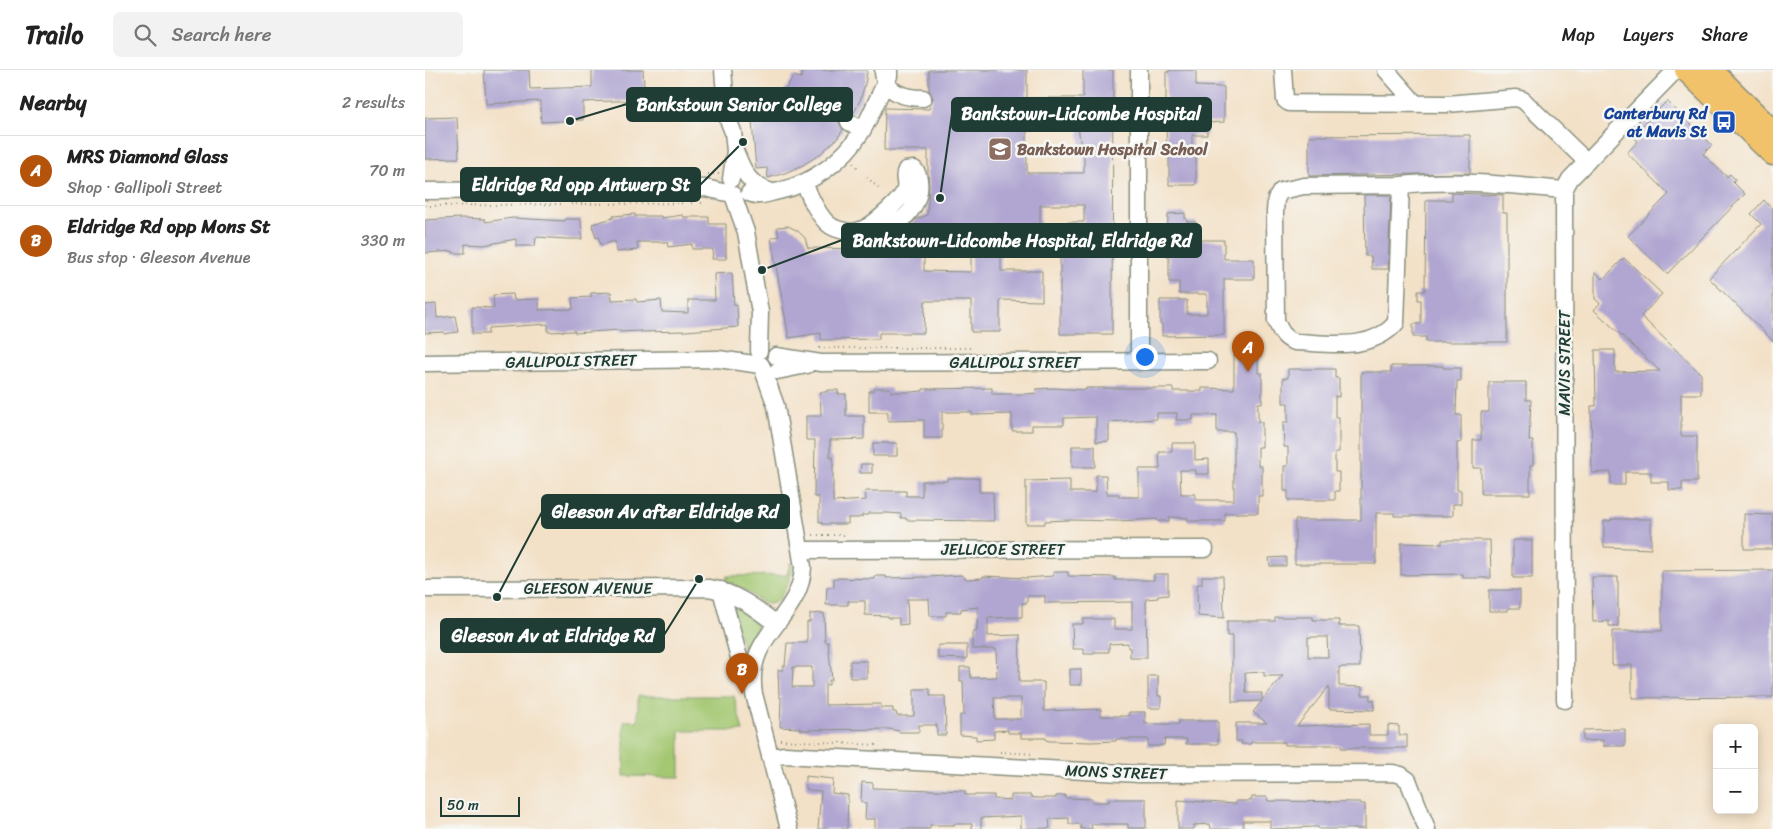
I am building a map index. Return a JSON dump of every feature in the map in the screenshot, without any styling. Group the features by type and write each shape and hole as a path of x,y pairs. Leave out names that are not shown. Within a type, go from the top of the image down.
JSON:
{"highway":[{"path":"1685,70 1773,154"},
{"path":"1711,70 1773,132"}],"street":[{"path":"723,70 727,117 733,132 735,151 742,170 738,185 803,567 799,588 793,601 760,646 755,659 754,694"},
{"path":"732,70 737,116 733,132"},
{"path":"1139,70 1139,362"},
{"path":"1283,70 1285,100 1289,103 1447,104 1516,98 1523,100 1587,162"},
{"path":"1386,70 1415,103"},
{"path":"1401,185 1396,324 1382,336 1370,341 1348,344 1295,342 1288,340 1283,335 1276,321 1275,204 1281,191 1304,186 1401,185 1424,182 1482,183 1564,190 1570,179 1676,70"},
{"path":"425,191 706,188 738,185 775,192 803,183 823,172 844,154 855,126 886,74 900,96 923,98"},
{"path":"803,183 818,212 835,229 854,232 864,233 876,232 901,221 916,201 919,186 917,172 914,169 906,170 904,173 906,185 904,193 873,224 854,232"},
{"name":"MAVIS STREET","path":"1564,190 1565,700"},
{"name":"GALLIPOLI STREET","path":"425,363 718,359 742,354 768,361 821,363 1208,361"},
{"name":"JELLICOE STREET","path":"801,550 1205,549"},
{"name":"GLEESON AVENUE","path":"425,589 709,588 721,590 742,600 776,624"},
{"path":"721,590 738,654 754,694 789,829"},
{"name":"MONS STREET","path":"770,757 785,755 1140,774 1393,773 1401,775 1408,780 1427,829"}],"path":[{"path":"867,177 879,189"},
{"path":"425,206 738,185"},
{"name":"GALLIPOLI STREET","path":"811,348 981,348"},
{"path":"813,535 848,535"},
{"path":"780,740 883,746"},
{"path":"999,752 1037,754"}],"green space":[{"path":"790,563 792,563 791,571 787,586 777,601 773,603 765,603 740,587 726,582 727,576 787,575"},
{"path":"732,606 741,611 758,626 743,649"},
{"path":"638,696 734,696 743,731 680,731 680,777 624,776 624,721 638,721"}],"building":[{"path":"484,70 529,70 530,89 592,87 592,70 643,70 645,100 583,102 583,120 541,122 540,101 486,104"},
{"path":"803,70 867,70 861,98 854,113 845,113 840,117 839,122 843,130 836,140 819,155 803,165 768,178 767,168 756,169 751,110 770,105 781,96 794,76 801,78"},
{"path":"929,70 1027,70 1027,98 1083,98 1083,70 1113,70 1112,334 1060,334 1060,255 1068,255 1068,222 1084,222 1084,205 1040,205 1040,255 1001,253 1001,271 1042,271 1042,301 1000,300 1000,332 971,332 971,301 925,301 924,333 879,333 879,339 821,340 821,333 789,338 771,238 779,236 777,227 788,226 798,231 805,238 808,248 872,249 871,246 894,242 894,239 908,236 911,224 927,215 929,185 928,150 884,150 885,108 929,109 933,98 929,90","holes":["1027,127 1078,127 1081,147 1084,147 1084,173 1027,173","924,254 971,254 971,272 924,271"]},
{"path":"1169,70 1196,70 1196,86 1224,87 1224,122 1207,123 1207,135 1192,135 1192,152 1196,152 1196,185 1169,185 1169,154 1167,154 1166,127 1170,127 1169,106 1166,106 1166,72 1169,72"},
{"path":"1667,101 1712,145 1703,154 1727,177 1730,174 1736,180 1733,182 1745,194 1667,274 1628,236 1669,194 1627,153 1638,141 1632,136"},
{"path":"457,117 459,158 425,159 425,118"},
{"path":"1470,135 1470,173 1309,176 1309,136"},
{"path":"1452,193 1503,195 1503,213 1507,213 1507,342 1426,342 1426,337 1413,337 1413,324 1421,324 1421,300 1418,300 1418,291 1425,291 1426,200 1452,200"},
{"path":"1364,195 1391,195 1388,269 1372,269 1371,256 1365,256"},
{"path":"1764,200 1773,210 1773,341 1709,278 1761,224 1751,214"},
{"path":"1185,213 1187,222 1196,222 1196,240 1224,240 1224,259 1254,259 1254,279 1224,279 1224,335 1162,336 1160,300 1187,300 1187,314 1207,314 1207,294 1179,294 1179,282 1169,282 1169,257 1167,257 1168,214"},
{"path":"635,214 635,216 661,216 661,218 683,215 683,217 709,217 709,224 726,224 726,259 712,259 713,249 692,249 692,244 668,247 667,242 637,242 638,250 616,252 615,241 601,245 598,237 596,238 592,224 613,218 613,216"},
{"path":"512,218 565,221 565,219 581,219 582,239 536,237 535,246 516,246 516,239 484,245 465,244 465,253 453,253 453,251 425,253 425,220 485,219 485,222"},
{"path":"1624,258 1662,294 1641,316 1701,374 1701,394 1681,394 1681,436 1697,436 1697,482 1682,482 1682,490 1669,490 1669,482 1651,482 1651,472 1625,472 1625,485 1611,485 1611,472 1592,473 1591,406 1596,406 1595,350 1615,350 1615,372 1660,371 1594,310 1600,303 1595,299 1595,272 1603,279"},
{"path":"732,273 734,305 737,304 738,327 686,331 620,332 620,330 575,333 575,331 548,332 548,324 488,328 488,334 472,334 472,307 494,308 493,295 513,294 514,300 539,299 539,310 573,309 572,298 591,297 591,293 611,292 612,300 636,299 637,302 661,300 662,312 688,313 688,300 715,300 714,274"},
{"path":"436,304 437,318 455,316 458,332 444,334 444,332 425,333 425,305"},
{"path":"1234,355 1258,355 1258,373 1262,373 1262,403 1258,403 1258,422 1262,422 1262,447 1258,447 1258,466 1262,466 1262,496 1258,496 1258,513 1225,513 1225,521 1188,521 1188,518 1169,517 1169,521 1157,521 1157,519 1118,521 1070,520 1045,521 1045,524 1026,524 1026,481 1070,480 1070,492 1096,492 1096,475 1106,475 1107,494 1119,494 1119,497 1139,497 1139,469 1160,469 1159,452 1172,452 1172,443 1195,443 1195,460 1209,459 1209,474 1196,474 1196,470 1180,470 1181,494 1195,494 1195,500 1234,500 1234,432 1217,432 1217,415 1193,415 1193,420 1176,420 1177,413 1157,413 1157,419 1109,422 1109,441 1096,442 1096,417 1064,418 1064,425 1032,425 1032,431 1012,431 1012,414 972,415 972,412 942,412 942,438 924,438 924,420 888,421 888,412 869,412 869,391 873,391 874,388 889,388 891,392 911,392 923,391 923,389 992,388 992,394 1037,393 1036,389 1053,388 1086,390 1086,388 1173,388 1173,391 1202,391 1202,388 1234,389"},
{"path":"1391,366 1461,368 1461,381 1457,381 1456,415 1461,415 1461,442 1457,443 1457,490 1461,490 1461,504 1453,504 1453,516 1394,516 1394,513 1376,513 1376,564 1295,564 1295,520 1361,520 1361,372 1391,372"},
{"path":"1288,369 1335,369 1335,378 1339,378 1339,397 1335,396 1335,417 1339,417 1339,452 1335,452 1335,472 1339,472 1339,491 1335,491 1335,500 1288,500 1288,491 1284,491 1284,466 1288,466 1288,447 1284,447 1283,422 1288,422 1288,403 1283,403 1283,378 1288,378"},
{"path":"1489,382 1526,382 1526,400 1531,400 1529,441 1533,441 1533,465 1530,465 1530,494 1481,494 1481,468 1473,468 1473,440 1481,440 1481,412 1489,412"},
{"path":"827,390 838,390 838,394 846,394 846,416 864,416 864,439 830,440 830,457 833,457 833,502 866,500 865,491 906,491 906,496 922,496 922,481 947,481 947,478 979,478 979,492 993,492 994,521 906,520 906,518 901,518 901,514 868,513 868,515 862,515 859,518 848,518 848,524 822,524 822,522 819,522 819,497 814,497 815,440 806,440 806,416 821,416 820,392 827,392"},
{"path":"873,443 897,443 897,456 873,456"},
{"path":"1072,446 1095,446 1095,467 1072,467"},
{"path":"861,464 872,464 872,473 860,473"},
{"path":"1744,514 1773,515 1773,549 1744,549"},
{"path":"1611,519 1651,519 1651,549 1604,547 1604,521 1611,521"},
{"path":"1442,540 1490,540 1491,578 1463,578 1463,574 1401,575 1401,543 1442,544"},
{"path":"1513,540 1532,540 1532,578 1513,578"},
{"path":"1286,557 1286,566 1270,566 1269,558"},
{"path":"1773,570 1773,697 1632,698 1632,665 1612,665 1612,631 1662,631 1662,571"},
{"path":"1053,572 1068,572 1068,576 1115,577 1115,580 1154,580 1154,574 1168,574 1168,595 1146,599 1147,658 1130,658 1128,643 1109,644 1109,652 1094,652 1094,654 1084,654 1084,649 1073,649 1072,624 1083,624 1083,619 1114,619 1114,629 1132,629 1132,602 1045,603 1045,596 1027,596 1027,603 1022,603 1022,617 988,618 988,636 1020,635 1019,682 1044,682 1044,711 1101,709 1101,716 1129,716 1129,712 1145,712 1145,724 1179,724 1179,721 1218,721 1218,744 1186,744 1187,739 1165,739 1164,745 1160,746 1148,746 1148,739 1116,739 1116,741 1092,742 1050,741 1046,740 1046,738 1021,738 1021,733 1008,733 1008,730 994,731 994,739 976,740 976,736 960,735 960,715 964,715 963,681 960,681 960,667 970,667 971,678 997,677 996,649 972,649 972,632 977,631 978,607 961,609 961,612 946,612 946,616 930,616 929,599 907,599 908,624 899,625 899,618 865,615 865,601 848,601 848,605 826,605 827,587 834,587 834,578 875,579 875,576 886,576 886,578 961,575 967,579 983,578 983,576 1027,578 1053,576","holes":["994,698 1021,698 1021,719 995,719"]},
{"path":"1202,576 1223,576 1224,618 1198,616 1197,587 1198,584 1202,584"},
{"path":"1592,577 1618,577 1618,626 1609,626 1609,621 1593,622"},
{"path":"1489,590 1520,590 1520,608 1508,608 1508,611 1489,611"},
{"path":"824,613 825,642 828,642 832,680 829,680 829,685 825,685 825,705 881,704 881,708 893,708 893,712 896,712 897,716 914,716 914,689 930,689 930,696 945,696 946,735 937,735 937,725 919,725 919,732 899,732 889,729 800,730 800,728 780,727 781,697 779,697 778,670 783,670 783,666 785,666 787,643 807,643 807,622 810,622 810,614","holes":["793,667 812,667 812,687 792,687"]},
{"path":"1275,617 1313,617 1313,620 1339,620 1339,626 1359,626 1360,667 1339,667 1339,686 1362,687 1362,695 1370,695 1370,700 1374,700 1374,710 1329,709 1329,686 1297,726 1369,724 1369,735 1388,735 1388,725 1399,726 1399,735 1407,735 1407,748 1341,748 1341,745 1285,745 1285,742 1251,742 1251,744 1241,744 1242,741 1236,741 1236,723 1267,723 1253,712 1262,701 1232,702 1232,636 1227,636 1227,621 1275,621","holes":["1308,637 1327,637 1328,657 1308,657","1264,672 1264,676 1283,676 1262,700 1262,693 1246,693 1245,673"]},
{"path":"938,645 967,645 967,659 938,658"},
{"path":"850,661 867,661 867,678 850,678"},
{"path":"1070,669 1081,669 1081,685 1070,685"},
{"path":"1148,676 1158,676 1158,696 1161,696 1161,708 1148,708"},
{"path":"1625,729 1625,746 1603,746 1603,740 1583,741 1583,730"},
{"path":"805,776 833,779 832,793 848,795 847,829 818,829 821,791 808,790 806,788"},
{"path":"862,782 873,783 873,788 965,791 965,795 994,795 994,799 1011,800 1011,795 1056,798 1056,796 1065,795 1065,798 1092,799 1092,802 1109,802 1109,799 1146,799 1146,828 1128,828 1128,824 1091,824 1092,829 1081,829 1080,824 1069,824 1069,818 1049,819 1050,828 1021,829 1021,816 981,818 981,829 972,829 972,824 954,824 930,825 930,829 875,829 875,819 865,819 866,803 861,802"},
{"path":"1252,797 1267,797 1268,801 1360,802 1365,804 1365,829 1319,829 1318,827 1313,827 1270,829 1270,821 1243,821 1243,829 1211,829 1210,824 1194,825 1194,829 1178,829 1178,800 1236,804 1236,801 1251,801"}],"place":[{"name":"Bankstown Senior College","path":"570,121"},
{"name":"Canterbury Rd at Mavis St","path":"1724,122"},
{"name":"Eldridge Rd opp Antwerp St","path":"743,142"},
{"name":"Bankstown Hospital School","path":"1000,149"},
{"name":"Bankstown-Lidcombe Hospital","path":"940,198"},
{"name":"Bankstown-Lidcombe Hospital, Eldridge Rd","path":"762,270"},
{"name":"MRS Diamond Glass","path":"1248,372"},
{"name":"Gleeson Av at Eldridge Rd","path":"699,579"},
{"name":"Gleeson Av after Eldridge Rd","path":"497,597"},
{"name":"Eldridge Rd opp Mons St","path":"742,694"}]}
